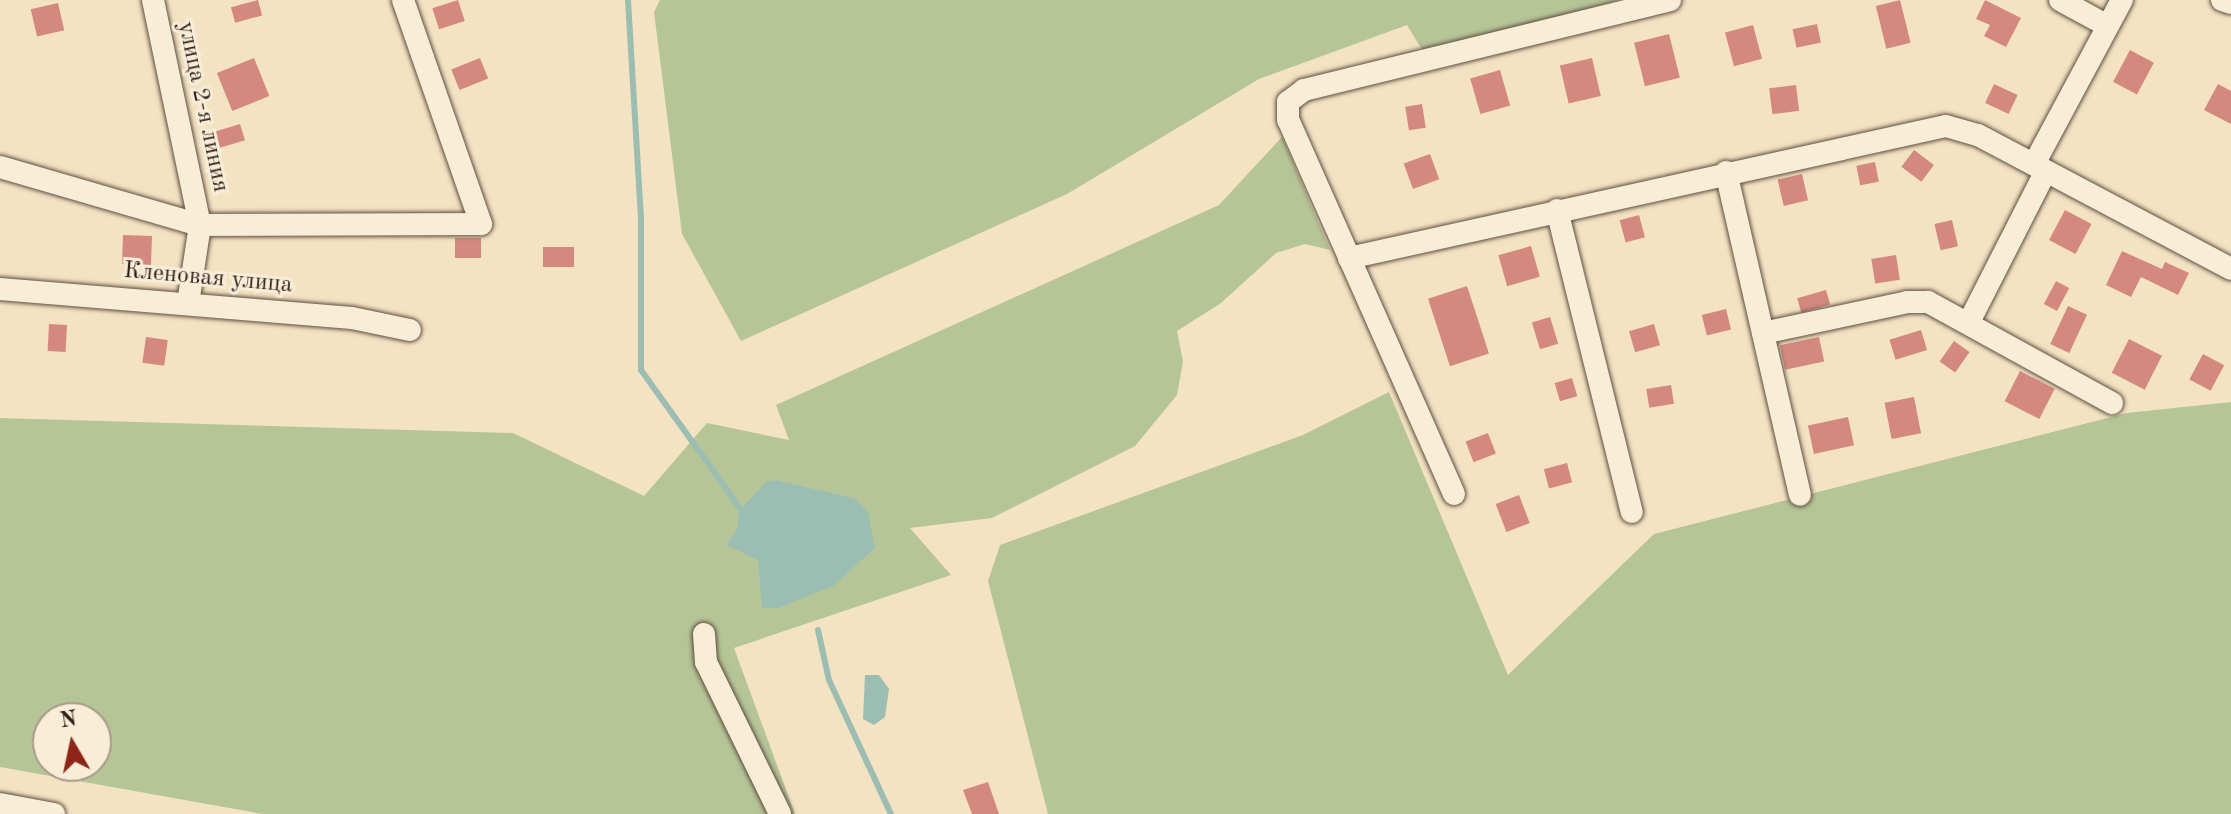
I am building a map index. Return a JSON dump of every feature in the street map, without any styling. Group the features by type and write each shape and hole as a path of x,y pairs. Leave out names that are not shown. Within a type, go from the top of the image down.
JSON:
{"street":[{"name":"улица 2-я линия","path":"153,0 200,225"},
{"path":"0,167 200,225 481,224 403,0"},
{"path":"1454,494 1286,114 1296,93 1670,0"},
{"path":"2060,0 2104,24"},
{"path":"1969,322 2104,24 2122,0"},
{"path":"2222,0 2231,3"},
{"path":"1349,258 1726,172 1946,126 1978,135 2231,269"},
{"path":"1726,172 1800,495"},
{"path":"1557,210 1632,512"},
{"path":"188,303 200,225"},
{"name":"Кленовая улица","path":"0,289 352,318 410,330"},
{"path":"1763,333 1918,301 1969,322 2112,403"},
{"path":"704,634 706,662 780,814"},
{"path":"0,804 54,814"}],"green space":[{"path":"660,0 1619,0 1424,53 1407,25 1259,79 1067,194 741,341 682,234 654,12"},
{"path":"1282,137 1330,250 1305,244 1276,253 1221,303 1177,331 1183,362 1177,395 1135,446 992,518 910,528 951,575 734,648 795,814 263,814 84,782 112,782 112,702 32,702 32,773 0,767 0,418 513,433 644,496 707,423 789,440 776,405 1219,205"},
{"path":"1389,392 1508,675 1654,534 2127,413 2231,402 2231,814 1048,814 988,581 1000,545 1303,435"}],"water":[{"path":"776,480 856,499 868,513 875,548 833,586 778,608 762,608 758,560 726,545 737,529 739,511 766,482"},
{"path":"865,675 879,675 889,689 885,717 874,725 863,719"}],"building":[{"path":"258,0 262,15 235,23 231,7"},
{"path":"458,0 465,21 439,29 432,8"},
{"path":"1900,0 1911,43 1886,49 1876,6"},
{"path":"1985,0 2021,18 2006,47 1984,36 1990,25 1976,19"},
{"path":"58,3 64,30 37,37 31,9"},
{"path":"1817,24 1821,43 1796,48 1793,29"},
{"path":"1753,25 1762,59 1734,66 1725,33"},
{"path":"1669,34 1680,78 1645,86 1634,43"},
{"path":"2130,50 2154,63 2137,94 2113,82"},
{"path":"254,58 269,96 232,111 217,73"},
{"path":"480,58 488,78 459,90 451,70"},
{"path":"1592,58 1601,96 1569,103 1560,65"},
{"path":"1500,70 1510,106 1480,114 1470,79"},
{"path":"1994,84 2018,95 2009,114 1985,103"},
{"path":"2218,84 2231,91 2231,124 2204,110"},
{"path":"1796,85 1799,111 1772,114 1769,88"},
{"path":"1422,104 1426,128 1409,130 1405,107"},
{"path":"240,124 245,140 220,148 215,132"},
{"path":"1914,150 1934,165 1921,182 1901,167"},
{"path":"1430,154 1439,179 1413,189 1404,164"},
{"path":"1875,162 1879,182 1860,185 1856,166"},
{"path":"1802,174 1808,200 1784,206 1778,180"},
{"path":"2065,210 2091,224 2076,254 2049,240"},
{"path":"1639,215 1645,237 1626,242 1620,220"},
{"path":"1952,220 1958,246 1941,250 1934,224"},
{"path":"123,235 152,236 151,265 122,264"},
{"path":"455,238 481,238 481,258 455,258"},
{"path":"1531,246 1540,277 1507,286 1498,255"},
{"path":"543,247 574,247 574,267 543,267"},
{"path":"2122,251 2162,269 2165,262 2189,273 2178,295 2141,277 2131,297 2106,285"},
{"path":"1896,255 1900,280 1875,284 1871,259"},
{"path":"2056,281 2069,288 2057,311 2044,304"},
{"path":"1467,286 1489,354 1450,366 1428,299"},
{"path":"1826,290 1830,304 1801,313 1797,298"},
{"path":"2068,306 2087,315 2069,353 2050,344"},
{"path":"1726,309 1731,329 1707,335 1702,315"},
{"path":"1550,317 1558,344 1540,349 1532,323"},
{"path":"49,324 67,325 66,352 48,351"},
{"path":"1654,324 1660,345 1635,352 1629,331"},
{"path":"1921,330 1927,350 1896,360 1889,340"},
{"path":"146,337 168,340 164,366 142,363"},
{"path":"1819,337 1824,361 1785,370 1780,345"},
{"path":"2129,339 2162,356 2145,390 2112,373"},
{"path":"1954,341 1970,352 1955,372 1940,361"},
{"path":"2203,354 2224,365 2211,391 2189,380"},
{"path":"2020,371 2055,389 2039,419 2005,401"},
{"path":"1572,378 1577,396 1560,401 1555,383"},
{"path":"1671,385 1674,404 1649,408 1646,389"},
{"path":"1914,397 1921,433 1892,439 1885,403"},
{"path":"1848,417 1854,445 1814,454 1808,426"},
{"path":"1488,433 1496,454 1473,462 1466,442"},
{"path":"1567,463 1572,482 1549,489 1544,469"},
{"path":"1519,495 1530,523 1506,532 1496,504"},
{"path":"988,782 999,814 972,814 963,790"}],"waterway":[{"path":"628,0 641,216 641,370 744,514"},
{"path":"818,630 829,680 891,814"}]}
